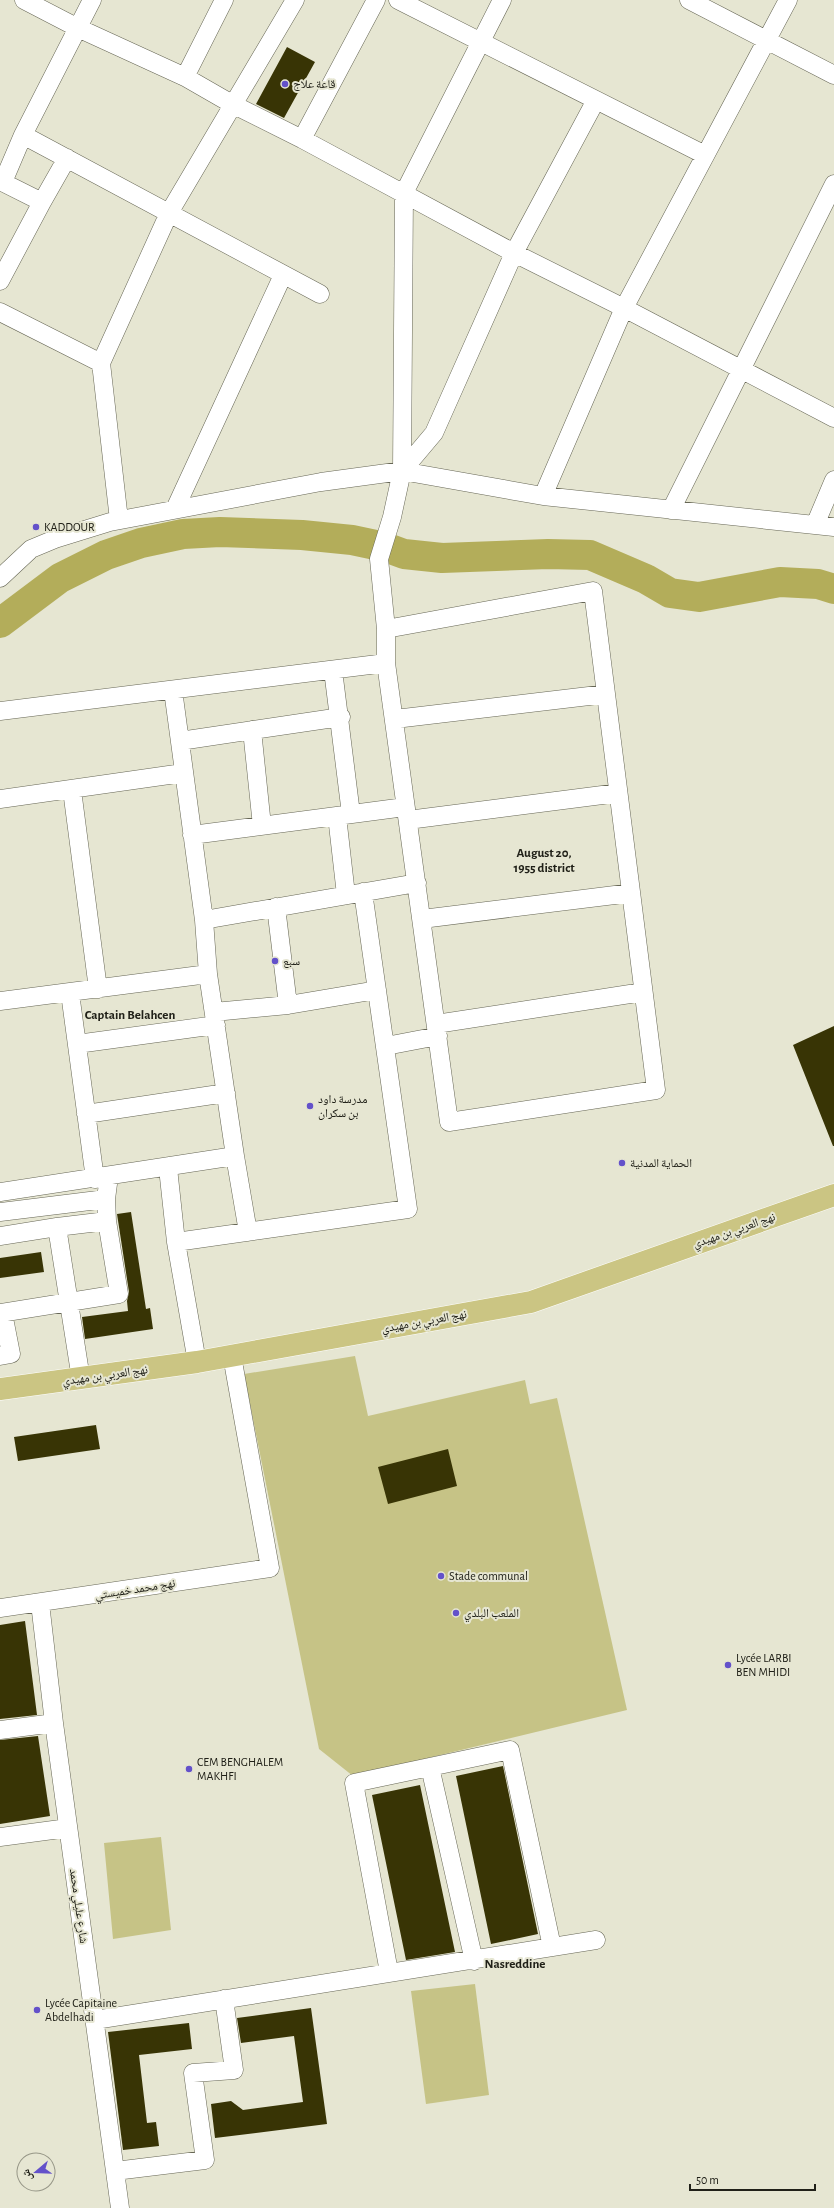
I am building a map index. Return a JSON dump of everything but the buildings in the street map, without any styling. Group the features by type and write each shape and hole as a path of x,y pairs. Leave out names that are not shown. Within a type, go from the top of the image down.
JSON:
{"main road":[{"name":"نهج العربي بن مهيدي","path":"0,1390 197,1362 531,1302 834,1195"}],"street":[{"path":"24,0 78,28 185,77 232,104 302,139 514,253 624,308 834,418"},
{"path":"42,202 2,182 23,136 92,0"},
{"path":"185,77 224,0"},
{"path":"119,520 101,363 168,213 295,0"},
{"path":"302,139 376,0"},
{"path":"398,0 480,43 705,155"},
{"path":"386,629 592,591 656,1090 449,1122 395,719 386,663 386,629 379,559 392,517 402,471 404,193 502,0"},
{"path":"688,0 834,75"},
{"path":"543,496 624,308 788,0"},
{"path":"402,471 434,433 514,253 596,100"},
{"path":"23,136 67,158 320,294"},
{"path":"0,281 67,158"},
{"path":"671,510 741,370 828,213 834,184"},
{"path":"175,509 284,275"},
{"path":"0,312 101,363"},
{"path":"0,578 31,549 55,539 119,520 321,482 402,471 543,496 834,527"},
{"path":"815,525 834,480"},
{"path":"0,711 386,663"},
{"path":"176,1242 408,1209 377,990 354,893 344,815 340,717 333,670"},
{"path":"173,690 204,920 208,974 235,1156 248,1232"},
{"path":"395,719 606,694"},
{"path":"180,741 340,717"},
{"path":"252,730 262,826"},
{"path":"0,799 72,790 183,773"},
{"path":"72,790 98,989"},
{"path":"192,835 344,815 407,814 618,793"},
{"path":"204,920 354,893 417,884"},
{"path":"422,919 631,893"},
{"path":"276,907 288,1005"},
{"path":"0,1001 208,974"},
{"path":"77,1044 377,990"},
{"path":"386,1046 437,1030 643,992"},
{"path":"0,1356 11,1354 1,1313 119,1294 107,1221 106,1199 86,1114 70,993"},
{"path":"86,1114 226,1093"},
{"path":"0,1192 168,1168 235,1156"},
{"path":"168,1168 176,1242 197,1362"},
{"path":"0,1212 106,1199"},
{"path":"0,1236 107,1221"},
{"path":"57,1227 81,1379"},
{"name":"نهج محمد خميستي","path":"0,1608 270,1568 232,1356"},
{"name":"شارع عليلي محمد","path":"40,1603 54,1723 120,2208"},
{"path":"0,1730 54,1723"},
{"path":"389,1972 354,1783 510,1750 552,1947"},
{"path":"430,1767 474,1961"},
{"path":"0,1837 68,1828"},
{"path":"95,2020 389,1972 474,1961 596,1940"},
{"path":"116,2171 206,2160 194,2073 234,2070 224,1999"}],"shaded area":[{"name":"Stade communal","path":"355,1356 368,1416 525,1380 530,1404 557,1398 627,1710 353,1776 319,1749 244,1374"},
{"path":"161,1837 171,1930 113,1939 104,1843"},
{"path":"475,1984 489,2095 426,2104 411,1991"}],"waterway":[{"path":"0,623 60,578 106,555 141,543 183,534 220,532 302,535 352,540 385,547 404,554 442,558 548,554 590,555 646,579 670,593 699,597 780,582 818,584 834,589"}],"place":[{"name":"قاعة علاج","path":"285,84"},
{"name":"KADDOUR","path":"36,527"},
{"name":"سبع","path":"275,961"},
{"name":"مدرسة داود بن سكران","path":"310,1106"},
{"name":"الحماية المدنية","path":"622,1163"},
{"name":"Stade communal","path":"441,1576"},
{"name":"الملعب البلدي","path":"456,1613"},
{"name":"Lycée LARBI BEN MHIDI","path":"728,1665"},
{"name":"CEM BENGHALEM MAKHFI","path":"189,1769"},
{"name":"Lycée Capitaine Abdelhadi","path":"37,2010"}],"district":[{"name":"August 20, 1955 district","path":"544,860"},
{"name":"Captain Belahcen","path":"130,1014"},
{"name":"Nasreddine","path":"515,1963"}]}
